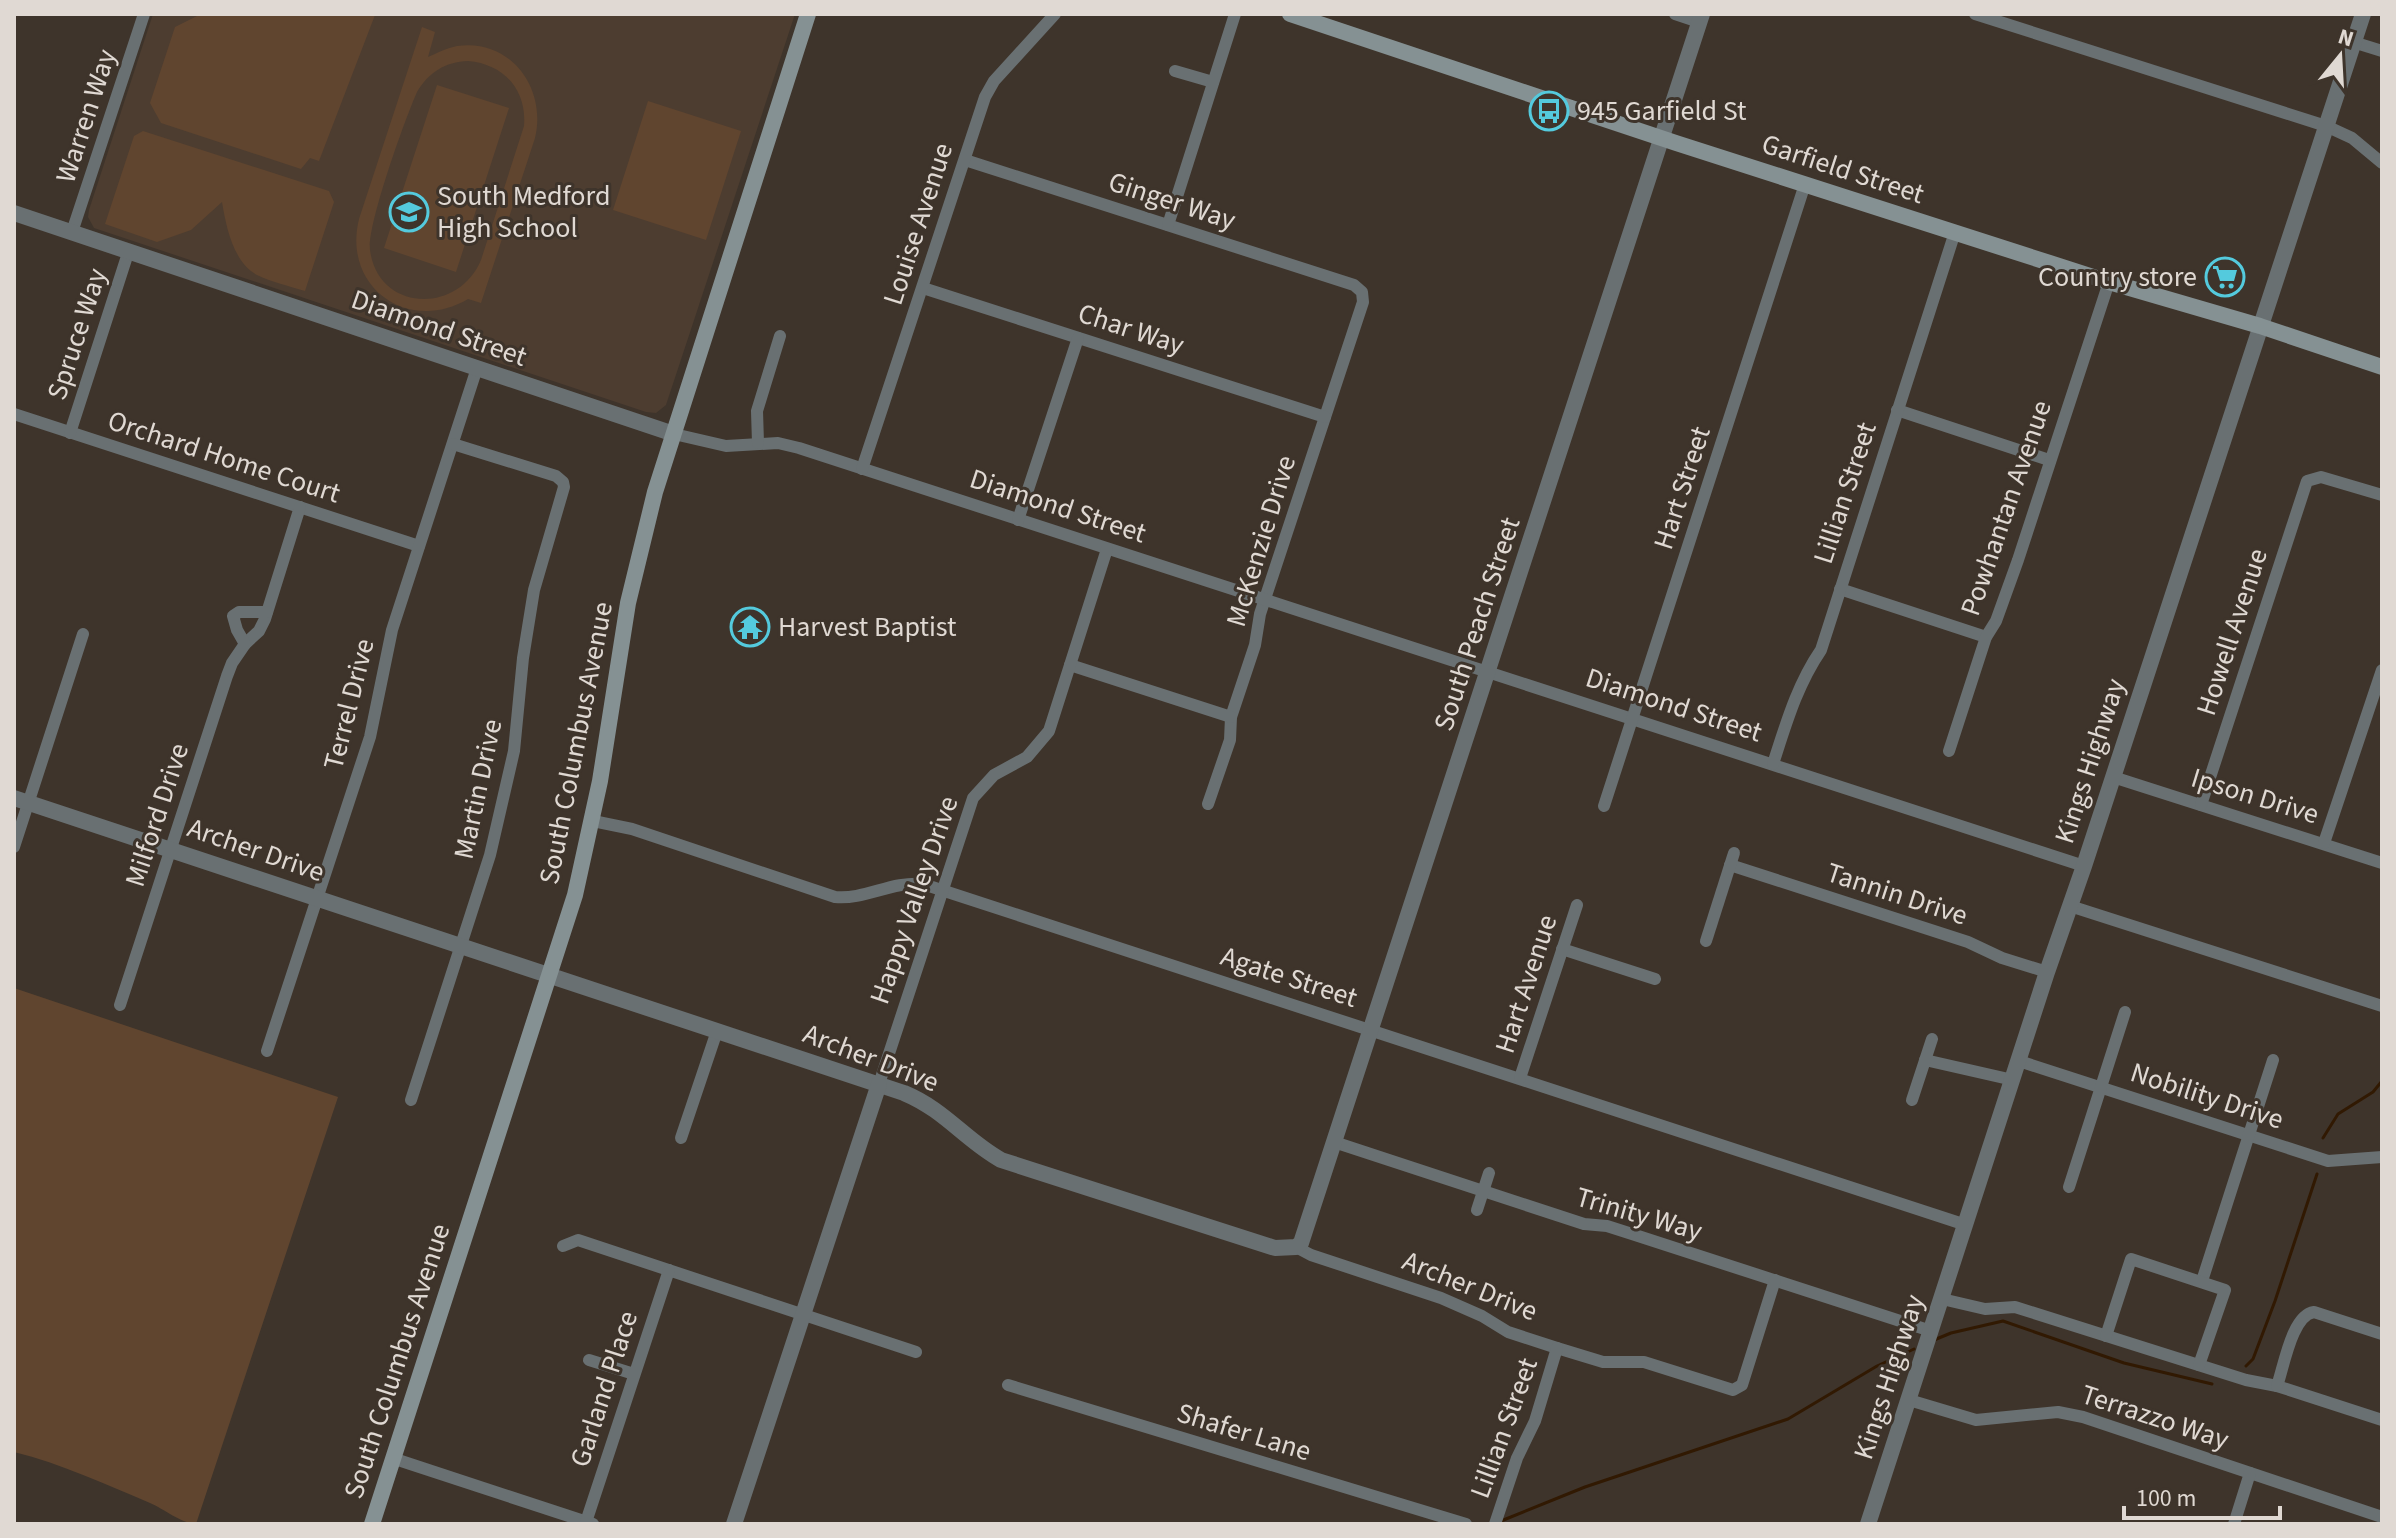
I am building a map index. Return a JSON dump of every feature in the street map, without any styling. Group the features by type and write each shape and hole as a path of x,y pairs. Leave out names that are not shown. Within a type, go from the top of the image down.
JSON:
{"main road":[{"name":"South Columbus Avenue","path":"372,1524 575,895 593,821 628,603 653,500 808,14"},
{"name":"Garfield Street","path":"1290,14 1662,138 2382,367"}],"street":[{"name":"Warren Way","path":"72,232 144,14"},
{"name":"Louise Avenue","path":"862,469 989,88 1055,14"},
{"path":"1168,225 1235,14"},
{"path":"1675,14 1700,18"},
{"path":"1975,14 2326,126 2352,138 2382,163"},
{"name":"Kings Highway","path":"1868,1524 2363,14"},
{"name":"South Peach Street","path":"1296,1247 1301,1243 1372,1029 1700,18"},
{"path":"2353,42 2382,51"},
{"path":"1175,71 1213,82"},
{"name":"Ginger Way","path":"965,160 1354,285 1362,292"},
{"name":"Hart Street","path":"1604,806 1805,184"},
{"name":"Diamond Street","path":"14,213 674,434 726,446 758,443 788,446 2084,866"},
{"name":"Lillian Street","path":"1773,764 1805,673 1821,650 1955,232"},
{"name":"Spruce Way","path":"70,433 129,250"},
{"name":"Powhantan Avenue","path":"1949,751 1986,637 1996,621 2018,560 2109,282"},
{"name":"Char Way","path":"923,288 1325,417"},
{"name":"McKenzie Drive","path":"1208,804 1230,740 1231,717 1255,645 1265,600 1363,302 1362,292"},
{"path":"758,443 757,411 780,336"},
{"path":"1018,520 1078,338"},
{"name":"Terrel Drive","path":"267,1051 370,737 392,630 477,368"},
{"path":"1897,410 2049,460"},
{"name":"Orchard Home Court","path":"14,414 419,546"},
{"name":"Martin Drive","path":"411,1100 490,855 514,751 528,620 541,561 563,494 563,482 556,476 453,444"},
{"name":"Howell Avenue","path":"2201,805 2307,481 2314,478 2331,479 2382,495"},
{"name":"Milford Drive","path":"120,1005 227,676 245,644 259,631 300,507"},
{"name":"Happy Valley Drive","path":"734,1524 973,798 994,775 1027,757 1049,731 1107,549"},
{"path":"1840,589 1986,637"},
{"path":"245,644 233,616 239,612 267,612"},
{"path":"14,847 21,801 83,634"},
{"path":"1070,665 1231,717"},
{"path":"2324,843 2382,670"},
{"name":"Ipson Drive","path":"2113,777 2382,863"},
{"name":"Archer Drive","path":"21,801 879,1084 937,1109 1001,1160 1275,1248 1296,1247 1311,1255 1464,1307 1508,1332 1603,1362 1644,1362 1708,1384 1733,1390 1739,1388 1775,1280"},
{"name":"Agate Street","path":"593,821 632,829 835,897 858,896 904,883 923,884 1966,1225"},
{"name":"Tannin Drive","path":"1706,941 1732,859 2047,972"},
{"name":"Hart Avenue","path":"1520,1078 1577,905"},
{"path":"2070,906 2382,1006"},
{"path":"1562,949 1655,979"},
{"path":"2069,1187 2125,1012"},
{"path":"681,1138 717,1031"},
{"path":"1912,1100 1932,1039"},
{"path":"1925,1060 2013,1080"},
{"path":"2202,1281 2273,1060"},
{"name":"Nobility Drive","path":"2019,1061 2328,1161 2382,1157"},
{"name":"Trinity Way","path":"1334,1142 1584,1224 1607,1226 1931,1331"},
{"path":"1477,1210 1489,1173"},
{"path":"563,1246 578,1240 916,1352"},
{"path":"2106,1336 2131,1259 2202,1281 2225,1290 2199,1365"},
{"name":"Garland Place","path":"581,1522 669,1270"},
{"path":"1942,1299 1985,1309 2015,1307 2382,1420"},
{"path":"2277,1386 2298,1321 2309,1312 2382,1334"},
{"name":"Lillian Street","path":"1495,1524 1517,1458 1535,1421 1557,1348"},
{"path":"589,1360 634,1374"},
{"name":"Shafer Lane","path":"1008,1385 1466,1524"},
{"name":"Terrazzo Way","path":"1909,1400 1976,1420 2058,1412 2083,1417 2382,1517"},
{"path":"392,1458 581,1522"},
{"path":"2234,1524 2250,1473"}],"shaded area":[{"name":"South Medford High School","path":"153,14 795,14 666,405 656,413 646,412 94,228 88,217 89,210"},
{"path":"201,14 375,15 319,161 310,158 301,169 161,123 150,103 175,27"},
{"path":"422,27 435,32 428,57 457,46 476,46 494,50 521,71 530,85 535,102 535,138 481,303 468,299 446,308 424,311 403,307 385,298 370,284 361,266 356,244 359,219","holes":["452,63 481,63 511,81 522,101 524,113 524,126 481,260 470,278 455,290 438,297 420,299 403,295 387,285 376,270 370,250 374,219 396,147 417,92 427,79 438,69"]},
{"path":"437,85 509,108 456,272 384,248"},
{"path":"648,101 741,131 706,240 613,210"},
{"path":"143,131 329,191 334,202 305,291 268,280 249,269 236,253 222,202 191,230 157,242 105,224 134,136"},
{"path":"14,988 338,1097 196,1524 83,1475 14,1452"}],"waterway":[{"path":"2323,1138 2338,1114 2373,1092 2382,1081"},
{"path":"2246,1366 2253,1359 2275,1301 2317,1174"},
{"path":"1934,1340 2003,1321 2124,1363 2212,1384"},
{"path":"1501,1521 1585,1487 1788,1419 1877,1366 1914,1349"}],"place":[{"name":"945 Garfield St","path":"1549,111"},
{"name":"South Medford High School","path":"409,212"},
{"name":"Country store","path":"2225,277"},
{"name":"Harvest Baptist","path":"750,627"}]}
